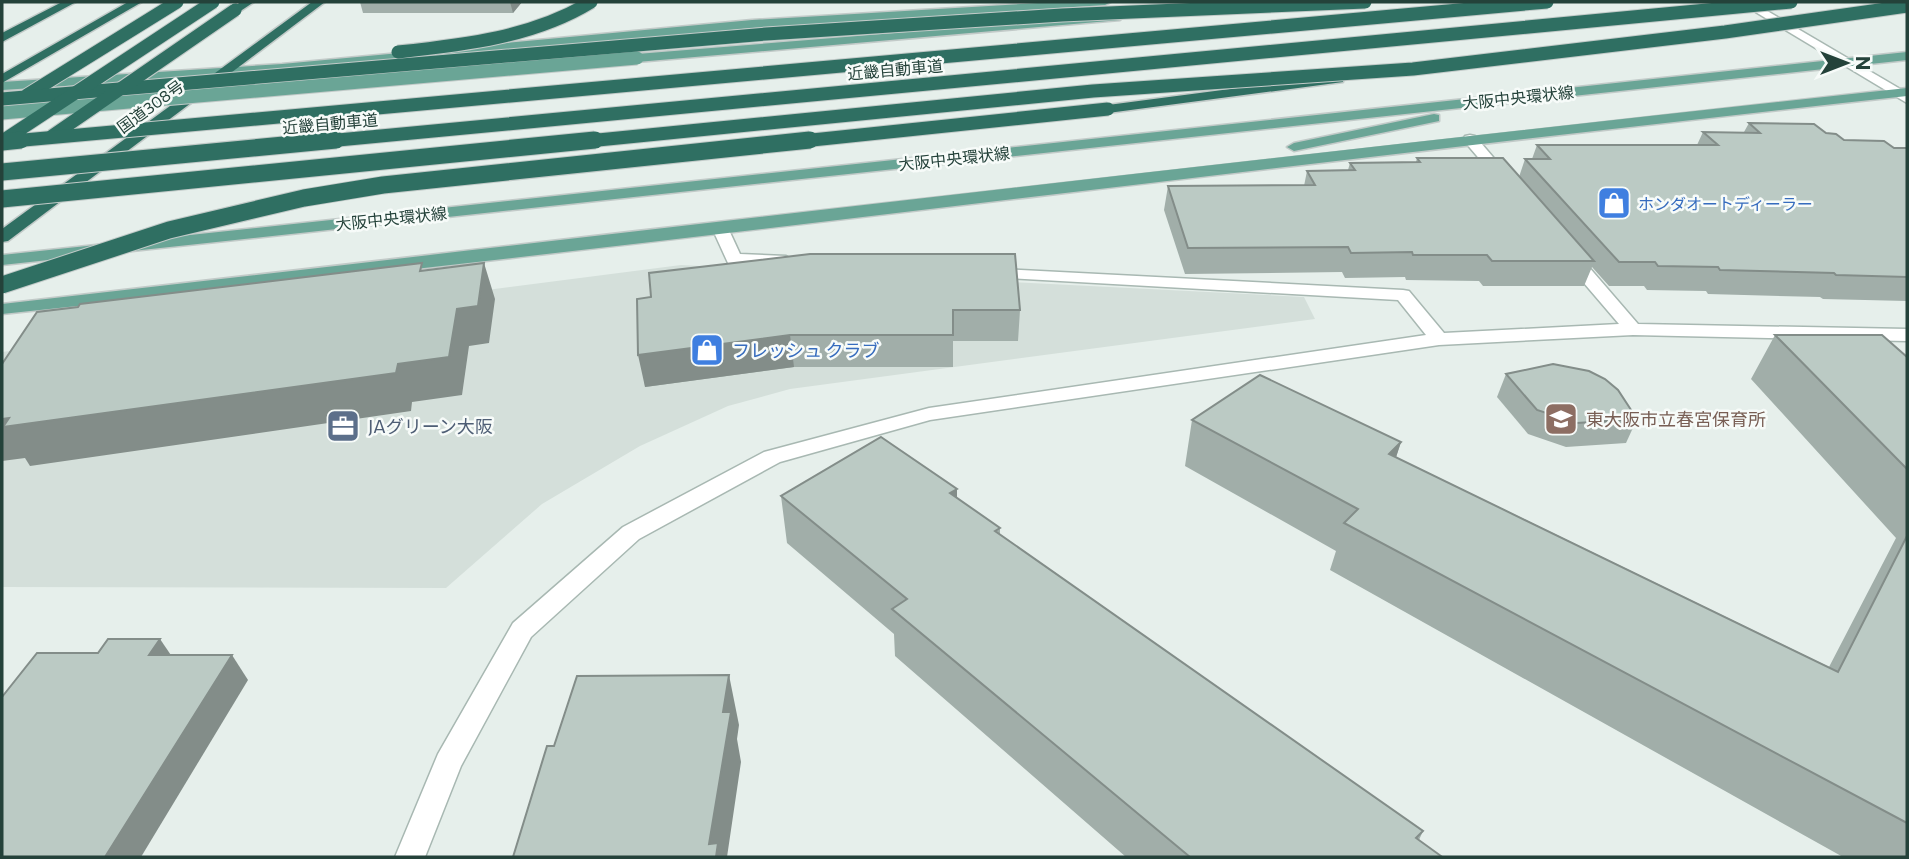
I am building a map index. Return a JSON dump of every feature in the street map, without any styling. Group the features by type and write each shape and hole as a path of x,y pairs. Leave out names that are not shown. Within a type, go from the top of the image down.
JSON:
{"highway":[{"path":"2,38 70,2"},
{"path":"2,79 136,2"},
{"path":"2,112 177,2"},
{"path":"2,141 214,2"},
{"path":"2,171 248,2"},
{"name":"国道308号","path":"2,237 319,2"},
{"path":"2,85 351,56 454,44 534,26 565,16 591,2"},
{"path":"2,99 766,34 1062,15 1365,2"},
{"name":"近畿自動車道","path":"2,141 1548,2"},
{"name":"近畿自動車道","path":"2,171 1791,2"},
{"path":"2,285 146,237 226,215 383,185 1094,110 1907,6"},
{"path":"2,199 1093,91 1413,69"}],"main road":[{"path":"2,85 226,72 752,24 1105,2"},
{"path":"2,112 1312,2"},
{"name":"大阪中央環状線","path":"2,260 1907,56"},
{"path":"2,309 720,228 1470,139 1905,95"},
{"path":"1156,176 1487,107 1521,97"}],"street":[{"path":"1744,2 1905,95"},
{"path":"1470,139 1515,192"},
{"path":"720,228 734,258 804,262"},
{"path":"1560,245 1633,329"},
{"path":"971,271 1403,295 1439,339"},
{"path":"411,857 448,763 522,630 631,533 772,457 929,414 1439,339 1633,329 1907,335"}],"shaded area":[{"name":"JAグリーン大阪","path":"681,265 1304,297 1315,319 790,389 728,406 640,446 542,504 446,588 2,587 2,352"}],"building":[{"path":"1749,123 1814,124 1826,133 1836,134 1844,140 1884,141 1894,148 1907,148 1907,277 1720,270 1718,267 1658,266 1655,262 1619,262 1525,159 1550,159 1537,145 1718,145 1703,132 1760,133"},
{"path":"1417,158 1503,158 1594,261 1492,261 1487,255 1351,253 1348,247 1188,248 1168,186 1315,185 1307,171 1355,170 1350,163 1420,162"},
{"path":"810,254 1015,254 1020,310 953,310 953,335 790,335 638,355 637,299 651,297 649,273"},
{"path":"422,263 420,271 484,263 478,306 457,309 449,357 398,364 396,373 3,427 9,418 2,419 2,364 37,312 78,307 80,304"},
{"path":"1775,335 1882,335 1907,357 1907,469"},
{"path":"1553,364 1589,371 1605,379 1618,390 1637,419 1577,423 1537,410 1506,374"},
{"path":"1260,375 1401,442 1389,454 1838,672 1907,536 1907,823 1344,523 1358,509 1192,420"},
{"path":"881,437 957,489 950,493 1000,528 995,531 1423,831 1416,838 1441,856 1190,857 892,609 907,599 781,496"},
{"path":"108,639 160,639 149,655 232,655 105,857 2,857 2,697 37,653 98,653"},
{"path":"729,675 723,712 731,712 709,844 718,843 716,857 513,857 547,746 554,746 577,676"}],"place":[{"name":"ホンダオートディーラー","path":"1614,203"},
{"name":"フレッシュ クラブ","path":"707,350"},
{"name":"東大阪市立春宮保育所","path":"1561,419"},
{"name":"JAグリーン大阪","path":"343,426"}]}
